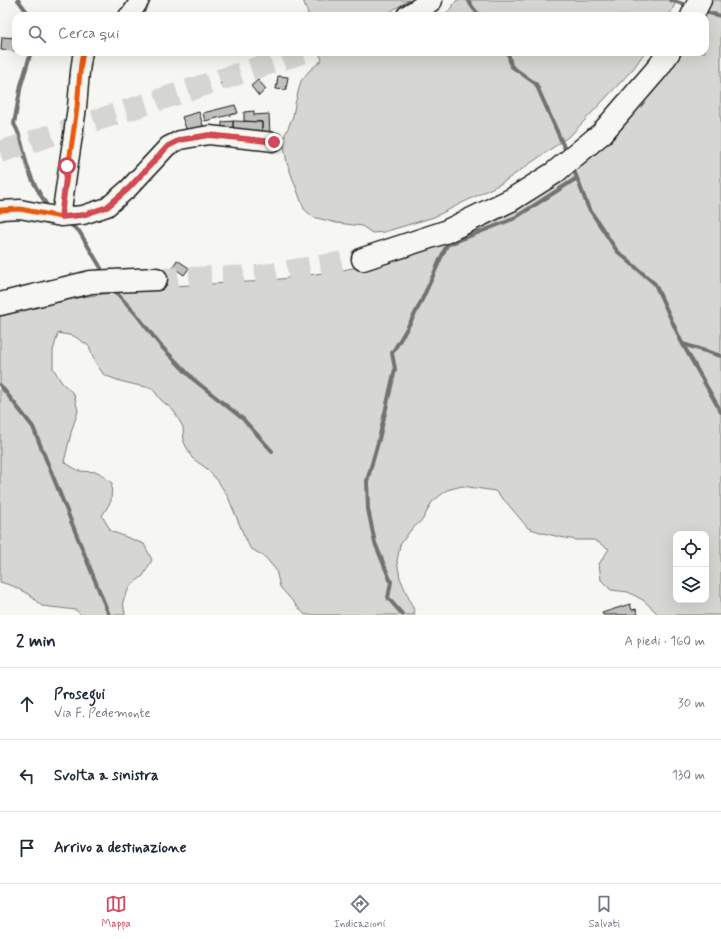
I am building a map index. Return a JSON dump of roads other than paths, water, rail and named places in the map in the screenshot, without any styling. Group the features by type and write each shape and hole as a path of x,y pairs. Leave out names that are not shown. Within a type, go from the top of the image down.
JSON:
{"highway":[{"path":"414,12 431,0"},
{"path":"694,12 700,0"},
{"path":"363,259 445,232 511,200 554,173 602,133 658,68 666,56"},
{"path":"0,304 91,282 156,279"}],"street":[{"path":"132,12 140,0"},
{"path":"61,217 67,166 77,106 82,56"},
{"path":"0,211 20,209 61,217 83,215 107,207 129,188 168,146 180,140 209,135 274,142"}],"waterway":[{"path":"18,0 27,12"},
{"path":"468,0 476,12"},
{"path":"670,0 683,4"},
{"path":"709,13 721,16"},
{"path":"30,56 21,85 14,124 17,129 33,181 50,209"},
{"path":"509,56 511,66 536,84 564,147"},
{"path":"575,173 588,207 617,251 655,284 681,341 721,412"},
{"path":"403,615 388,598 391,582 375,543 368,509 367,481 379,439 395,369 392,353 418,309 447,245 513,219 577,178"},
{"path":"68,223 79,231 101,268"},
{"path":"113,289 136,314 160,345 193,379 243,419 272,451"},
{"path":"683,344 721,356"},
{"path":"0,385 33,427 109,615"}],"tunnel":[{"path":"0,152 293,56"},
{"path":"156,279 257,276 363,259"}]}
